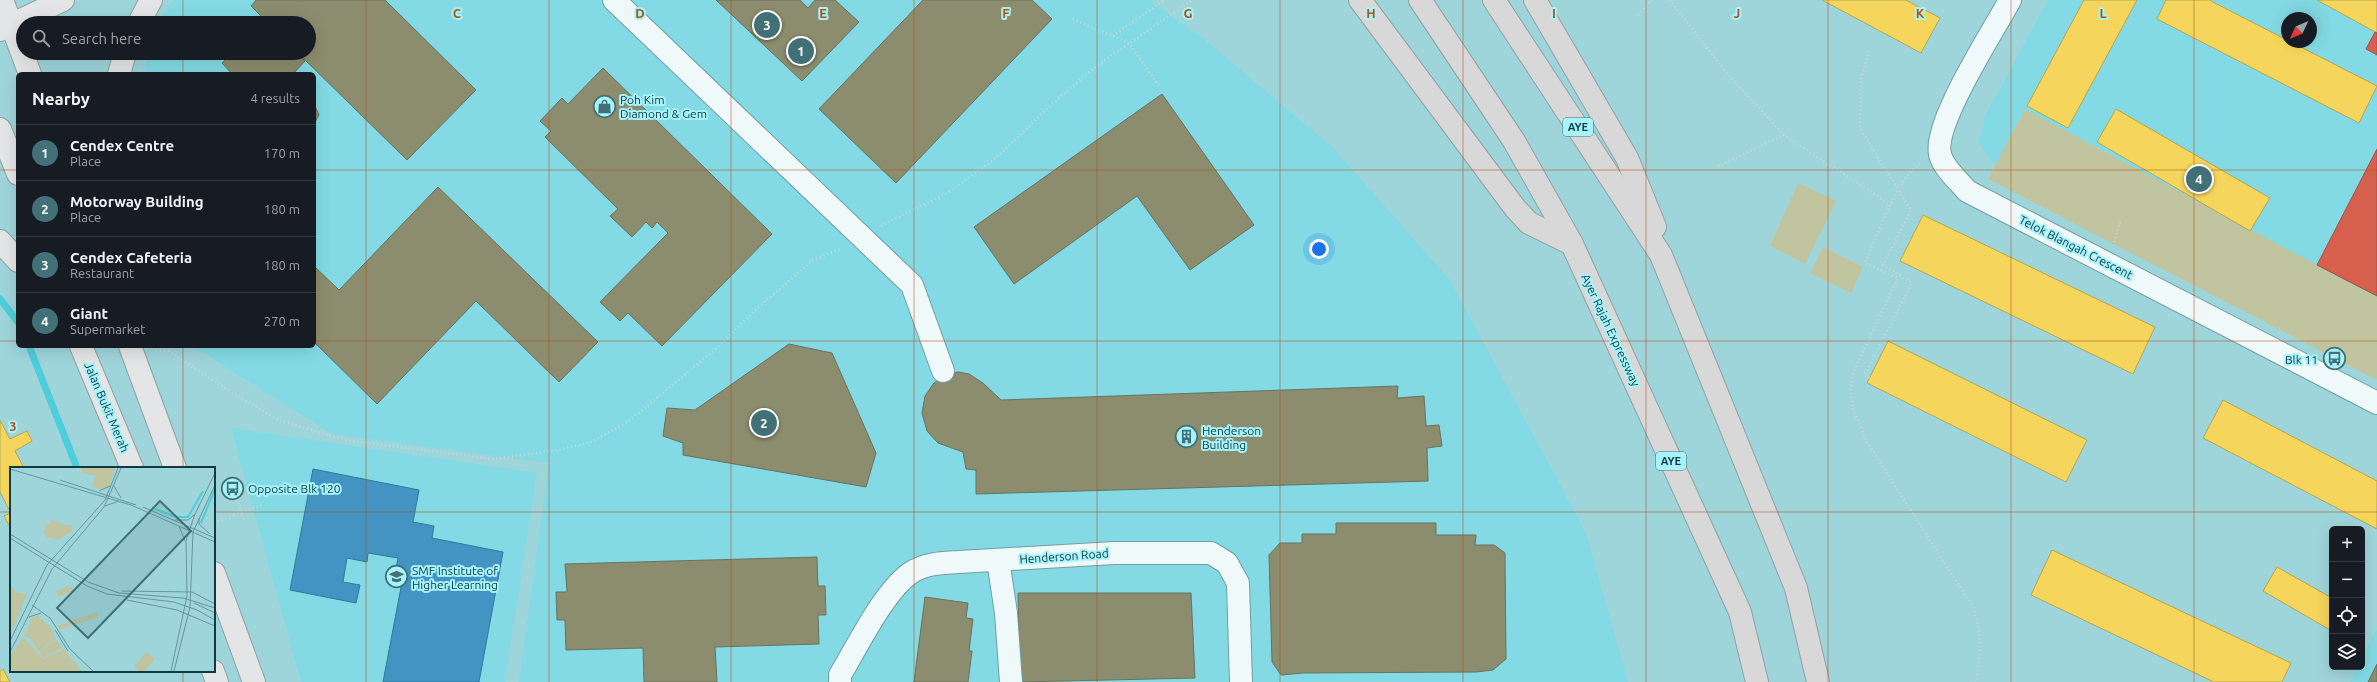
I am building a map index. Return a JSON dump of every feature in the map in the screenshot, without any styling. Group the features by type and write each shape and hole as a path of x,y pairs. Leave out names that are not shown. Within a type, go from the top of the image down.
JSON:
{"highway":[{"path":"1360,0 1407,60 1515,208 1529,223 1572,244"},
{"name":"Ayer Rajah Expressway","path":"1420,0 1514,141 1572,244 1740,612 1757,682"},
{"name":"AYE","path":"1494,0 1661,255 1796,588 1818,682"},
{"path":"1535,0 1627,158 1655,228 1661,255"}],"main road":[{"path":"2,0 6,27 16,47"},
{"path":"29,16 63,0"},
{"path":"143,16 151,0"},
{"path":"6,27 16,22"},
{"path":"23,60 29,72"},
{"path":"120,72 123,60"},
{"path":"0,129 16,169"},
{"path":"0,241 16,259"},
{"name":"Jalan Bukit Merah","path":"82,348 132,467"},
{"path":"131,348 175,467"},
{"path":"215,576 254,682"},
{"path":"212,672 217,682"}],"street":[{"path":"614,0 912,284 943,371"},
{"path":"1940,154 1942,131 1950,110 2010,0"},
{"name":"Telok Blangah Crescent","path":"1940,154 1952,174 1967,191 2377,403"},
{"name":"Henderson Road","path":"840,682 840,675 894,589 912,572 930,564 1122,553 1211,553 1227,563 1238,583 1241,682"},
{"path":"998,560 1006,613 1011,682"}],"path":[{"path":"1113,36 1164,0"},
{"path":"167,348 170,352 247,402 279,420 345,440 493,459 559,450 591,442 629,421 717,348 754,310 814,260 838,251 862,236 951,191 997,157 1051,105 1128,42 1192,0"},
{"path":"1638,15 1652,0"},
{"path":"1670,0 1726,72 1784,135 1891,205"},
{"path":"1073,19 1128,42 1160,87"},
{"path":"1869,51 1861,78 1860,128 1911,210 1883,265 1912,283 1864,376 1870,378"},
{"path":"1718,166 1784,135"},
{"path":"1940,154 1918,165 1907,176 1891,205 1865,263 1898,278 1853,373 1851,389 1853,409 1867,442 1973,607 1980,629 1982,653 1976,682"},
{"path":"2114,241 2120,222"},
{"path":"143,348 170,352"},
{"path":"215,496 232,488 244,520"},
{"path":"215,523 262,505"}],"shaded area":[{"path":"174,0 1150,0 1204,39 1333,148 1450,280 1586,533 1628,682 519,682 549,463 332,434 196,348 316,348 316,72 143,72 147,60 316,60 316,16 163,16"},
{"path":"2048,0 2377,0 2377,361 1993,163 1979,143 1983,120"},
{"name":"SMF Institute of Higher Learning","path":"231,428 537,473 505,682 301,682"},
{"path":"2377,629 2377,682 2350,682 2356,670 2365,670 2365,652"}],"green space":[{"path":"2025,109 2377,297 2377,380 1988,179"},
{"path":"1798,183 1836,201 1805,264 1770,246"},
{"path":"1823,247 1863,267 1851,293 1810,273"}],"building: Homes":[{"path":"1822,0 1906,0 1940,18 1921,53"},
{"path":"2084,0 2137,0 2068,128 2027,106"},
{"path":"2166,0 2209,0 2281,37 2281,48 2303,48 2377,86 2359,123 2157,19"},
{"path":"2317,0 2377,0 2377,33"},
{"path":"2116,109 2270,198 2250,231 2097,142"},
{"path":"1923,215 2155,327 2133,374 1900,261"},
{"path":"1888,341 2087,440 2066,482 1867,383"},
{"path":"2223,400 2377,481 2377,529 2203,438"},
{"path":"0,420 10,439 27,431 32,441 15,451 23,467 10,467 10,511 0,492"},
{"path":"10,513 10,527 4,516"},
{"path":"2052,550 2291,663 2282,682 2214,682 2031,595"},
{"path":"2277,567 2329,596 2329,629 2263,591"},
{"path":"3,669 10,682 0,682 0,671"}],"building: Shops":[{"path":"2375,32 2377,33 2377,55 2366,49"},
{"path":"2377,149 2377,296 2317,265"}],"building: Schools":[{"path":"313,469 419,490 413,522 434,526 432,538 503,552 479,682 383,682 402,582 394,580 398,558 368,553 367,562 347,558 343,582 360,585 356,603 290,590"}],"building: Industry":[{"path":"256,0 385,0 476,90 407,160 305,60 316,60 316,16 261,16 251,6"},
{"path":"716,0 800,0 808,8 815,0 835,0 859,22 802,81"},
{"path":"923,0 1032,0 1052,19 896,183 819,109"},
{"path":"225,60 305,61 295,72 230,72 222,63"},
{"path":"603,68 772,234 662,346 628,313 620,321 600,302 668,233 657,222 652,228 646,222 632,237 610,216 618,209 545,137 551,131 540,121 562,98 568,104"},
{"path":"1162,94 1254,225 1190,270 1137,196 1014,284 974,227"},
{"path":"316,108 319,115 316,120"},
{"path":"438,187 598,342 559,382 476,301 377,404 316,344 316,268 339,290"},
{"path":"789,344 832,353 876,453 866,487 683,455 683,443 663,436 667,408 695,410"},
{"name":"Henderson Building","path":"958,372 969,374 983,383 1001,400 1398,386 1397,398 1424,396 1426,426 1439,425 1442,446 1427,448 1428,481 976,494 976,470 966,469 963,452 938,443 927,431 922,413 925,396 934,383 946,375"},
{"path":"1336,523 1436,523 1436,535 1476,535 1475,545 1494,545 1505,553 1506,659 1493,670 1476,672 1303,673 1281,675 1272,662 1269,555 1280,543 1302,543 1302,534 1336,534"},
{"path":"817,557 818,586 825,586 826,615 818,615 819,644 715,647 717,682 644,682 643,648 566,650 565,620 557,620 556,592 567,592 565,564"},
{"path":"1018,593 1191,593 1195,678 1020,682"},
{"path":"925,597 968,603 966,618 973,619 969,651 972,651 968,682 914,682"},
{"path":"2377,664 2377,682 2368,682"}],"waterway":[{"path":"0,299 16,319"},
{"path":"30,348 77,467"}],"place":[{"name":"Cendex Cafeteria","path":"767,25"},
{"name":"Cendex Centre","path":"801,51"},
{"name":"Poh Kim Diamond & Gem","path":"605,106"},
{"name":"Giant","path":"2199,179"},
{"name":"Blk 11","path":"2334,359"},
{"name":"Motorway Building","path":"764,423"},
{"name":"Henderson Building","path":"1187,437"},
{"name":"Opposite Blk 120","path":"232,488"},
{"name":"SMF Institute of Higher Learning","path":"397,577"}]}
